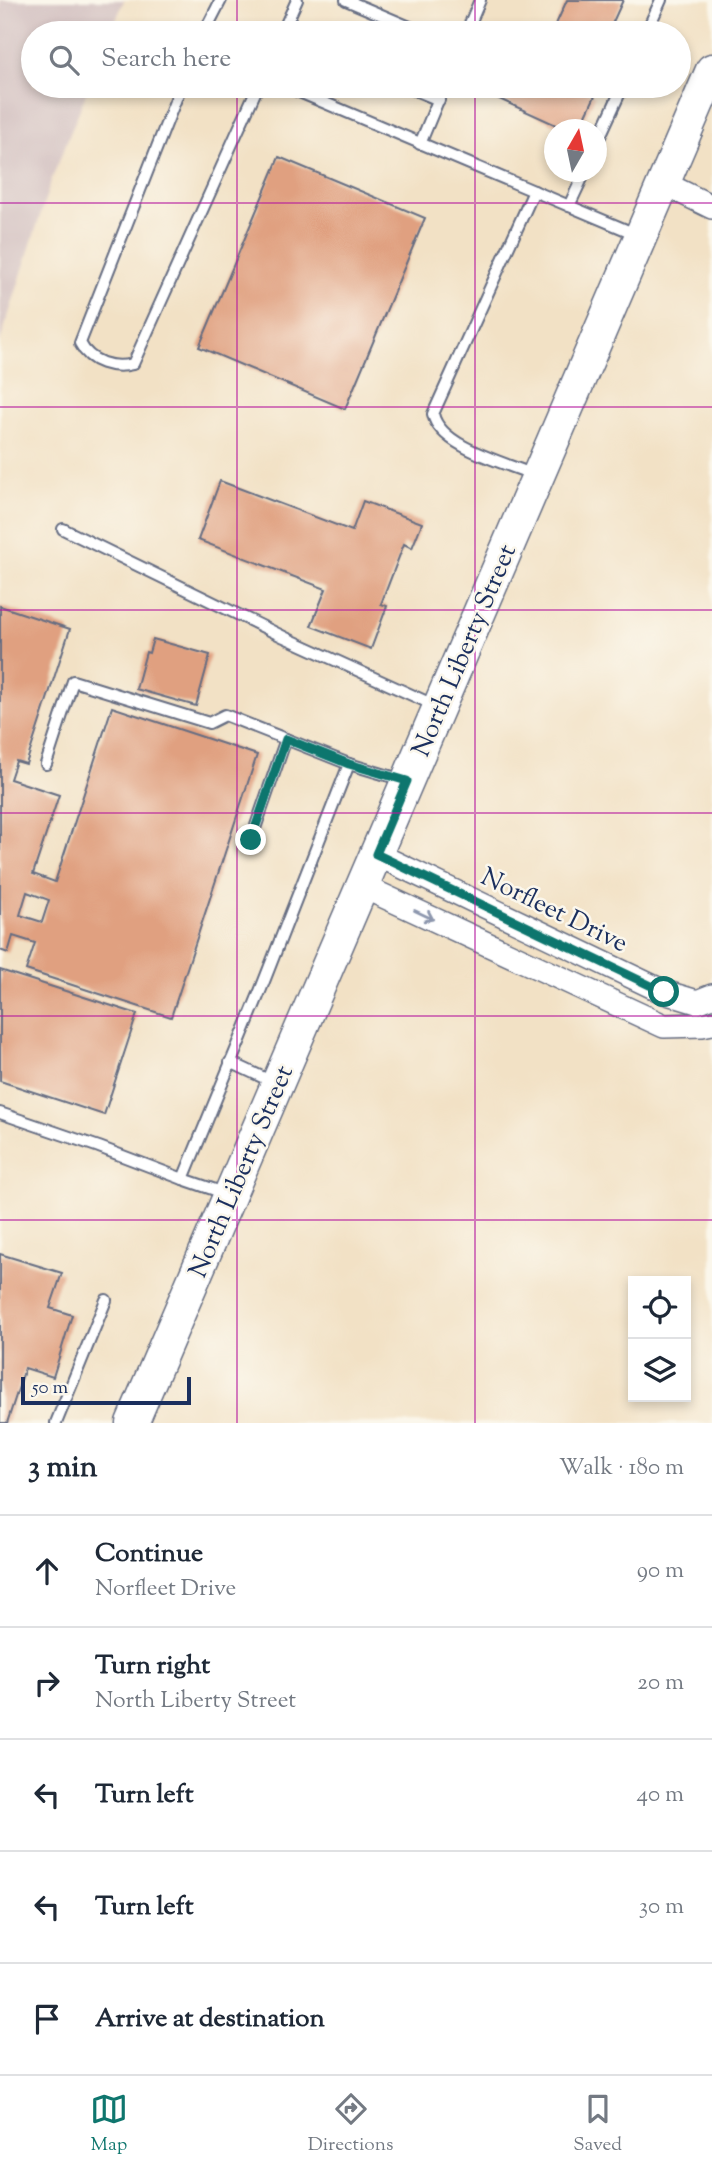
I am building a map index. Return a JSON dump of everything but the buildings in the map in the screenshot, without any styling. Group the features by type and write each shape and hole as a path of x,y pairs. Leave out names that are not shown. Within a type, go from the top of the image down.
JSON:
{"main road":[{"name":"North Liberty Street","path":"132,1423 712,69"}],"street":[{"path":"663,183 712,207"},
{"name":"Norfleet Drive","path":"376,854 664,992 697,1002 712,996"},
{"path":"362,886 664,1026 712,1023"},
{"path":"483,942 495,912"},
{"path":"652,1020 664,992"}],"lane":[{"path":"210,21 221,0"},
{"path":"287,21 297,0"},
{"path":"346,0 396,21"},
{"path":"470,21 478,0"},
{"path":"651,21 661,0"},
{"path":"176,98 80,343 85,352 94,359 112,366 133,364 253,98"},
{"path":"313,98 640,236"},
{"path":"421,144 439,100 434,98"},
{"path":"607,122 618,98"},
{"path":"569,206 580,182"},
{"path":"534,191 433,414 435,423 443,434 458,444 538,476"},
{"path":"63,529 284,637 439,707"},
{"path":"46,764 73,681 209,723 225,715 349,764 407,781"},
{"path":"251,840 286,739"},
{"path":"183,1179 349,764"},
{"path":"230,1062 277,1084"},
{"path":"0,1113 230,1195"},
{"path":"56,1423 106,1300"}],"shaded area":[{"path":"0,0 124,0 116,21 21,21 21,98 84,98 51,181 0,342"}],"route":[{"path":"251,840 286,739 349,764 407,781 376,854 664,992"}]}
